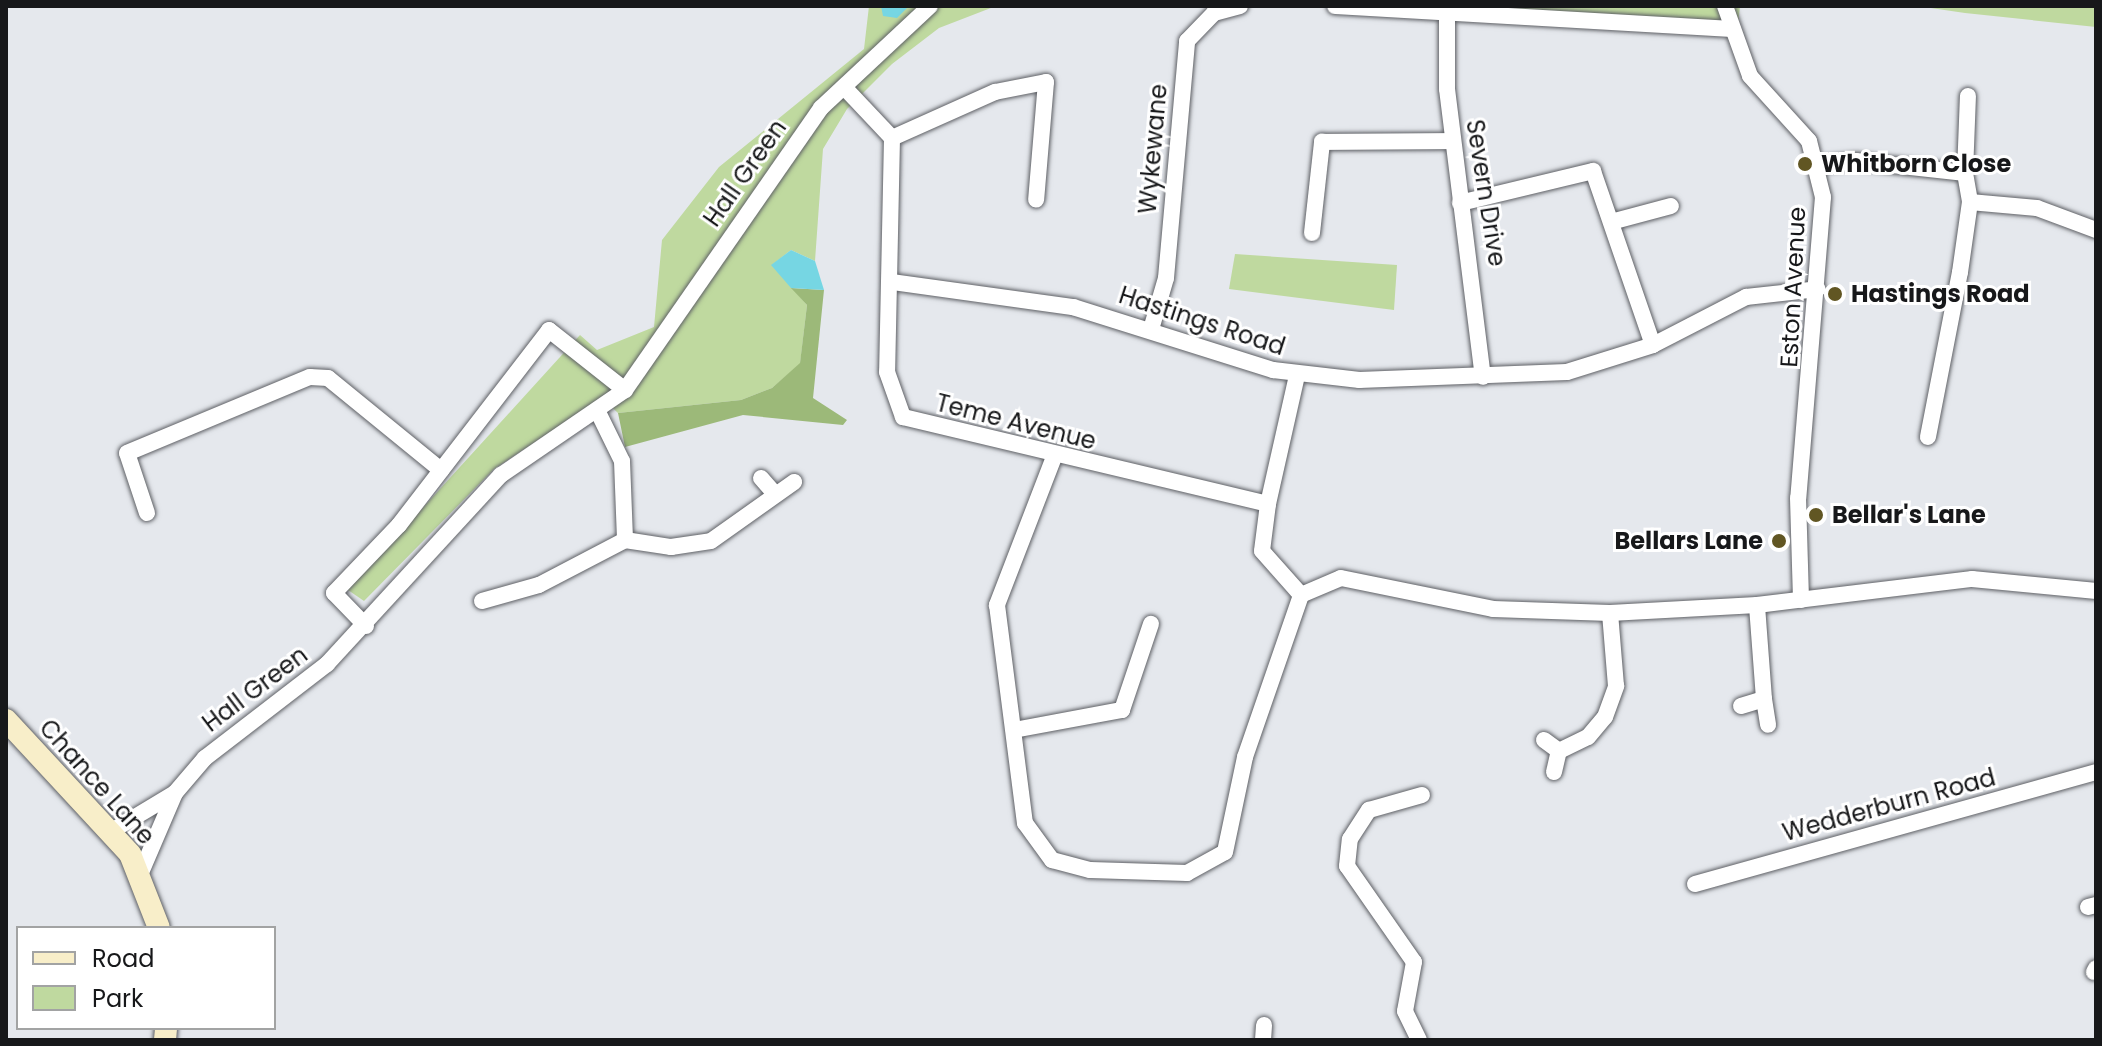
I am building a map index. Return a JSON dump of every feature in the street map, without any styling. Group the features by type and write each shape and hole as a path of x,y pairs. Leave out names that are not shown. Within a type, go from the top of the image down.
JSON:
{"street":[{"name":"Hall Green","path":"142,870 175,793 205,758 366,626 501,475 625,390 803,131 844,87 930,6"},
{"name":"Wykewane","path":"1152,326 1166,278 1187,41 1214,13 1240,6"},
{"path":"1335,6 1447,18 1728,29"},
{"name":"Eston Avenue","path":"1725,6 1728,29 1750,76 1809,141 1823,197 1818,289 1798,498 1801,600"},
{"name":"Severn Drive","path":"1447,18 1453,141 1483,377"},
{"path":"844,87 892,138 995,92 1046,82 1036,200"},
{"path":"1928,437 1970,202 1965,173 1968,96"},
{"name":"Teme Avenue","path":"892,138 885,215 892,282 887,372 903,417 1054,457 1268,504"},
{"path":"1312,233 1322,142 1453,141"},
{"path":"1816,165 1856,161 1965,173"},
{"path":"1460,203 1593,171 1653,345"},
{"path":"1970,202 2037,208 2096,230"},
{"path":"1611,222 1671,206"},
{"name":"Hastings Road","path":"892,282 1073,307 1152,326 1297,375 1483,377 1567,372 1653,345 1746,297 1818,289"},
{"path":"366,626 334,593 441,470 549,330 625,390"},
{"path":"1297,375 1268,504 1262,551 1301,595"},
{"path":"147,513 127,453 310,377 328,378 441,470"},
{"path":"597,410 622,461 625,540"},
{"path":"1054,457 997,605 1025,823 1052,860 1118,872 1202,869 1232,838 1245,757 1301,595 1341,578 1493,609 1610,613 1757,605 1972,579 2096,591"},
{"path":"761,478 773,492"},
{"path":"482,601 539,585 625,540 671,547 711,541 773,492 794,482"},
{"path":"1757,605 1768,725"},
{"path":"1559,751 1588,737 1605,717 1616,686 1610,613"},
{"path":"1014,730 1122,710 1151,624"},
{"path":"1741,706 1764,699"},
{"name":"Chance Lane","path":"6,720 142,870 158,926"},
{"path":"1544,740 1559,751"},
{"path":"1554,772 1559,751"},
{"name":"Wedderburn Road","path":"1695,884 2096,772"},
{"name":"Hall Green","path":"110,832 175,793"},
{"path":"1419,1040 1405,1011 1414,962 1347,866 1350,839 1369,810 1422,795"}],"green space":[{"path":"869,6 996,6 939,28 892,64 847,109 823,149 815,261 791,250 772,265 807,305 800,364 772,388 741,400 618,413 602,398 494,469 364,601 348,590 580,335 597,350 654,327 662,240 719,167 864,49"},
{"path":"1417,6 1740,6 1738,25"},
{"path":"1917,6 2096,6 2096,27 1965,13"},
{"path":"1235,254 1397,265 1394,310 1229,289"},
{"path":"791,288 824,290 813,398 847,420 843,425 743,415 625,447 618,413 741,400 772,388 800,363 807,305"}],"water":[{"path":"881,6 909,6 897,18 883,16"},
{"path":"791,250 815,261 824,290 791,288 771,265"}],"place":[{"name":"Whitborn Close","path":"1805,164"},
{"name":"Hastings Road","path":"1835,294"},
{"name":"Bellar's Lane","path":"1816,515"},
{"name":"Bellars Lane","path":"1779,541"}]}
